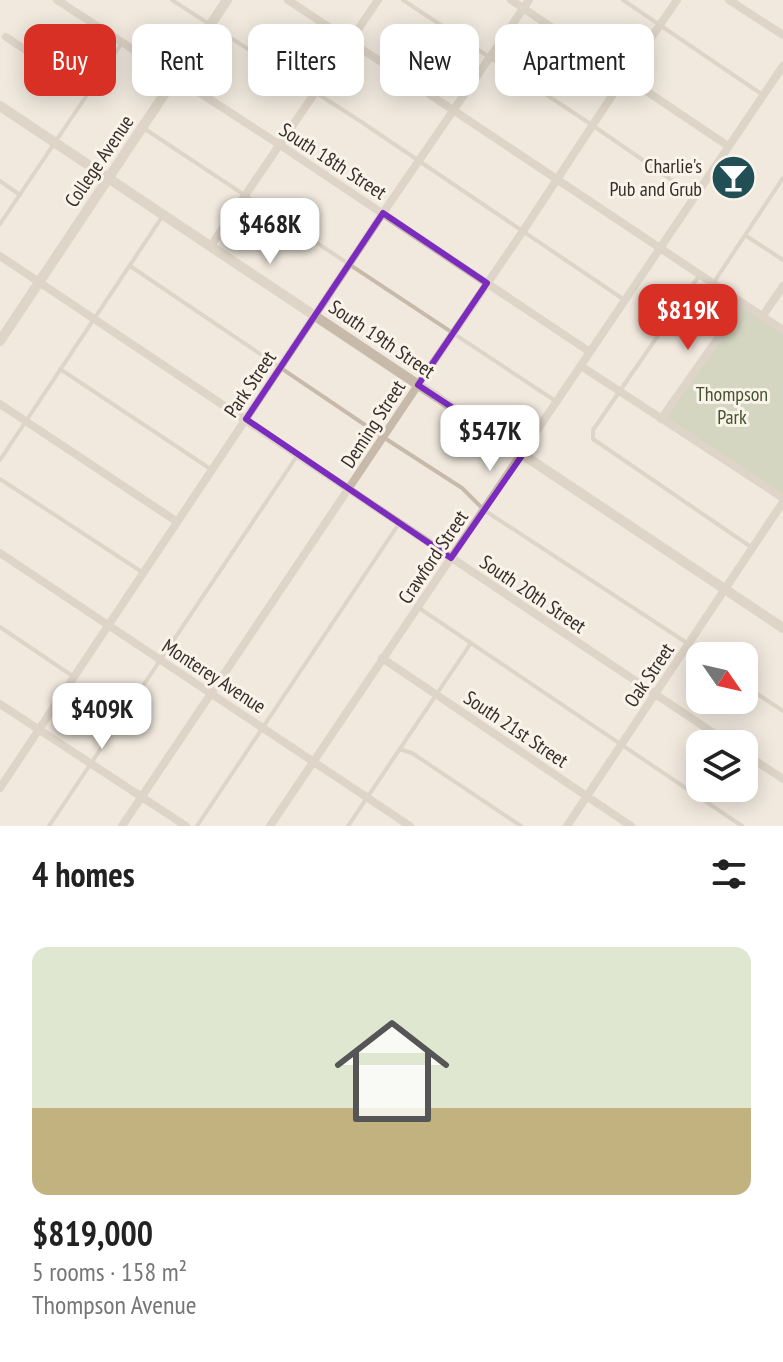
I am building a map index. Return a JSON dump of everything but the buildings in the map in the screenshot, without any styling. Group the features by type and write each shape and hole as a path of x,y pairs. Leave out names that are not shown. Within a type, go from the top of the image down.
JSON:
{"street":[{"name":"South 18th Street","path":"57,0 132,50"},
{"path":"74,11 81,0"},
{"name":"College Avenue","path":"211,24 227,0"},
{"path":"288,0 324,24"},
{"path":"362,24 378,0"},
{"path":"511,0 546,24"},
{"name":"Park Street","path":"2,783 529,0"},
{"name":"Deming Street","path":"654,34 677,0"},
{"path":"729,0 783,35"},
{"path":"3,35 24,49"},
{"path":"364,51 783,330"},
{"name":"Crawford Street","path":"270,826 783,66"},
{"name":"College Avenue","path":"2,334 164,96"},
{"name":"South 18th Street","path":"203,96 590,352"},
{"path":"210,247 313,96"},
{"name":"Deming Street","path":"122,826 612,96"},
{"path":"654,96 728,146"},
{"name":"South 19th Street","path":"0,106 783,628"},
{"name":"South 20th Street","path":"0,256 709,730"},
{"path":"762,317 783,286"},
{"path":"661,419 742,304"},
{"path":"581,366 783,500"},
{"path":"0,404 176,521"},
{"name":"Oak Street","path":"691,642 783,500"},
{"name":"Monterey Avenue","path":"0,553 410,826"},
{"name":"Oak Street","path":"567,826 686,649"},
{"name":"South 21st Street","path":"382,658 631,826"},
{"path":"0,704 186,826"},
{"path":"758,762 783,779"}],"lane":[{"path":"172,0 211,24"},
{"path":"301,9 306,0"},
{"path":"403,0 695,196"},
{"path":"623,0 763,95"},
{"path":"116,52 122,43"},
{"path":"0,224 86,96"},
{"path":"320,96 625,300"},
{"path":"143,127 557,402"},
{"path":"713,284 783,178"},
{"path":"0,181 20,195"},
{"path":"0,460 163,215"},
{"path":"745,235 783,260"},
{"path":"130,266 462,488 484,510 686,645"},
{"path":"700,275 593,430 593,439 753,549"},
{"path":"60,369 212,470"},
{"path":"49,826 298,454"},
{"path":"0,479 143,572"},
{"path":"197,826 399,523"},
{"path":"418,607 742,826"},
{"path":"0,627 74,677"},
{"path":"348,826 471,643"},
{"path":"758,694 783,711"},
{"path":"399,749 412,753 521,826"}],"highlighted area":[{"path":"383,213 487,283 418,385 523,454 451,558 246,419"}],"green space":[{"name":"Thompson Park","path":"742,304 783,330 783,498 661,419"}],"place":[{"name":"Charlie's Pub and Grub","path":"733,177"}]}
